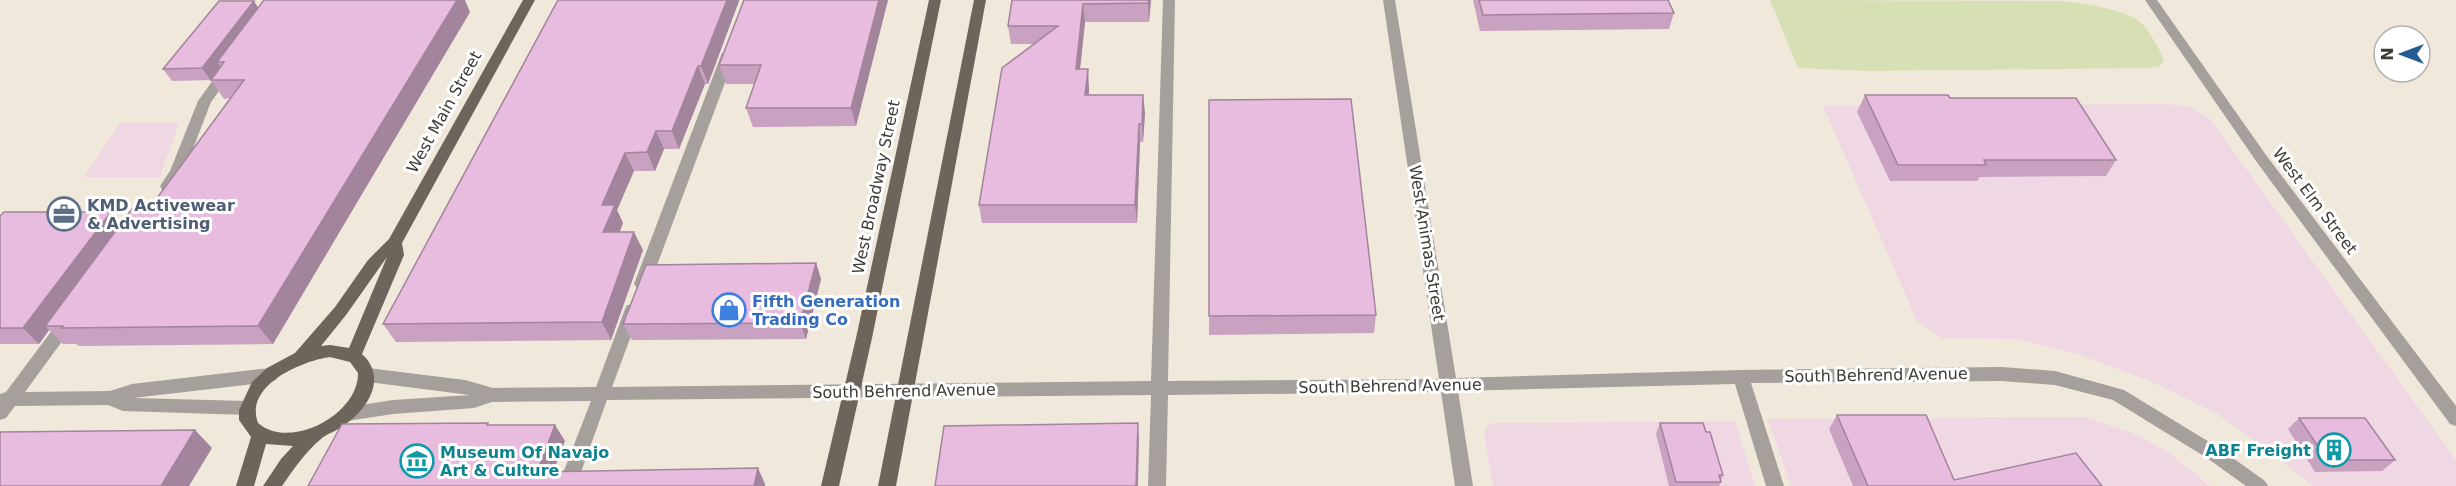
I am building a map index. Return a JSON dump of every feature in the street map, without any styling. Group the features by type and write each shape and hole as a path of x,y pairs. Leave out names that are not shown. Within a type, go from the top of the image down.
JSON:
{"main road":[{"name":"West Main Street","path":"301,357 320,338 377,255 394,243 529,0"},
{"name":"West Broadway Street","path":"830,486 936,0"},
{"path":"887,486 980,0"},
{"name":"West Main Street","path":"354,355 396,255 394,243"},
{"path":"272,486 292,457 317,433 347,414 359,401 366,387 368,375 364,363 354,355 330,351 301,357 270,375 259,386 247,408 247,419 251,429 260,436 285,441 317,433"},
{"path":"245,486 252,469 260,436"}],"street":[{"path":"1156,486 1168,0"},
{"name":"West Animas Street","path":"1389,0 1464,486"},
{"name":"West Elm Street","path":"2151,0 2261,158 2456,419"},
{"path":"567,486 732,44"},
{"path":"156,201 177,172 205,101 232,65"},
{"path":"3,404 79,306"},
{"name":"South Behrend Avenue","path":"347,414 393,407 474,401 492,395 1449,385 1741,377 2002,374 2055,378 2118,395 2213,453 2259,486"},
{"path":"3,404 110,398 132,391 270,375"},
{"name":"South Behrend Avenue","path":"368,375 402,382 478,388 492,395"},
{"path":"1741,377 1775,486"},
{"path":"110,398 123,404 247,408"}],"shaded area":[{"path":"2168,104 2193,108 2210,119 2456,460 2456,486 2313,486 2216,413 2148,380 2077,354 2017,339 1942,338 1917,321 1823,106"},
{"path":"120,123 179,123 160,177 84,177"},
{"path":"2084,417 2130,432 2150,442 2172,455 2210,486 1791,486 1768,419"},
{"path":"1735,421 1755,486 1493,486 1484,433 1487,426 1494,423"}],"green space":[{"path":"1770,0 2062,1 2080,3 2112,10 2139,21 2153,39 2164,60 2160,66 2146,68 1867,71 1798,68"}],"building":[{"path":"264,0 457,0 258,326 61,328 63,326 45,326 132,209 149,209 244,80 211,80 224,62 217,62"},
{"path":"558,0 727,0 672,131 656,131 647,152 625,153 602,205 615,205 603,232 634,232 602,322 383,324"},
{"path":"744,0 879,0 851,108 746,108 761,65 719,65"},
{"path":"1012,0 1149,0 1148,3 1083,4 1076,69 1088,69 1085,95 1143,95 1142,124 1139,124 1135,205 979,205 1002,68 1058,26 1008,26"},
{"path":"1479,0 1668,0 1674,13 1483,15"},
{"path":"219,1 254,1 202,68 163,69"},
{"path":"1865,95 2076,98 2116,160 1984,160 1986,165 1898,165"},
{"path":"1351,99 1376,315 1209,316 1209,100"},
{"path":"4,212 111,212 23,328 0,328 0,216"},
{"name":"Fifth Generation Trading Co","path":"816,263 800,323 623,324 646,265"},
{"path":"1837,415 1926,415 1954,480 2076,453 2102,486 1868,486"},
{"path":"2299,418 2365,418 2395,460 2327,460"},
{"path":"488,423 487,425 555,425 537,472 758,468 754,486 308,486 342,424"},
{"path":"1138,423 1136,486 935,486 944,426"},
{"path":"1660,423 1703,423 1706,432 1710,432 1723,475 1719,475 1721,482 1676,482"},
{"path":"195,430 161,486 0,486 0,432"}],"place":[{"name":"KMD Activewear & Advertising","path":"64,214"},
{"name":"Fifth Generation Trading Co","path":"729,310"},
{"name":"ABF Freight","path":"2334,450"},
{"name":"Museum Of Navajo Art & Culture","path":"417,461"}]}
